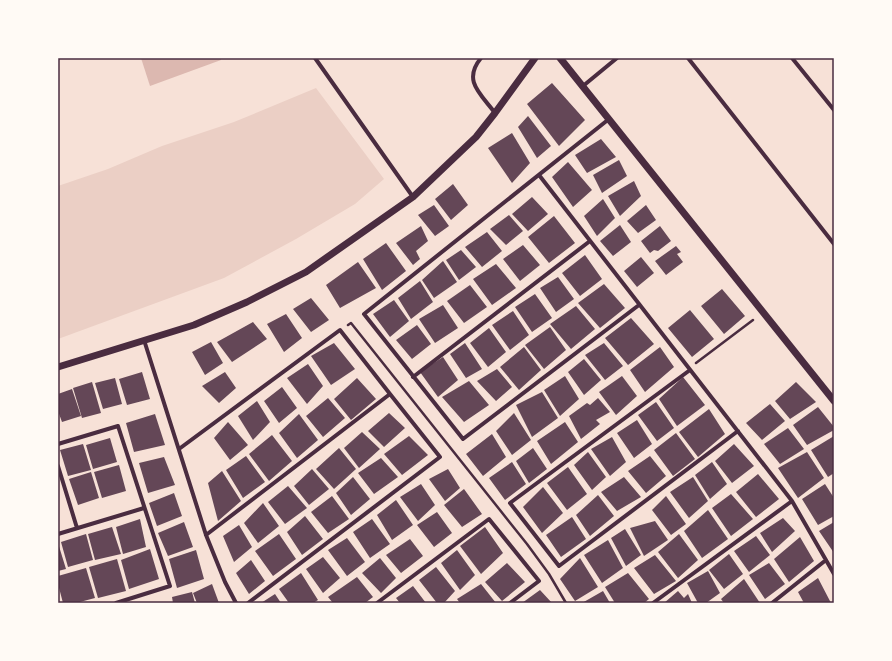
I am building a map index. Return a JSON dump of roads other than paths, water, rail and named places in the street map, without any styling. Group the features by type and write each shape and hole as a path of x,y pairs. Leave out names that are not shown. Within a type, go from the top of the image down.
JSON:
{"street":[{"path":"315,58 413,197"},
{"path":"482,58 474,67 472,78 474,85 495,113"},
{"path":"58,367 207,319 247,302 306,272 413,197 476,137 535,58"},
{"path":"560,58 833,397"},
{"path":"582,86 617,58"},
{"path":"688,58 834,244"},
{"path":"792,58 834,110"},
{"path":"609,119 364,314 463,439 639,305"},
{"path":"538,175 792,501 834,574"},
{"path":"413,376 590,241"},
{"path":"179,449 340,330 440,457 248,603"},
{"path":"144,340 206,535 225,582 236,603"},
{"path":"690,370 510,503 559,566 738,431"},
{"path":"206,535 390,394"},
{"path":"58,444 118,426 170,586 116,603"},
{"path":"58,466 77,528"},
{"path":"653,603 792,501"},
{"path":"58,534 144,508"},
{"path":"378,603 489,519 539,581 510,603"},
{"path":"772,603 826,560"}]}
